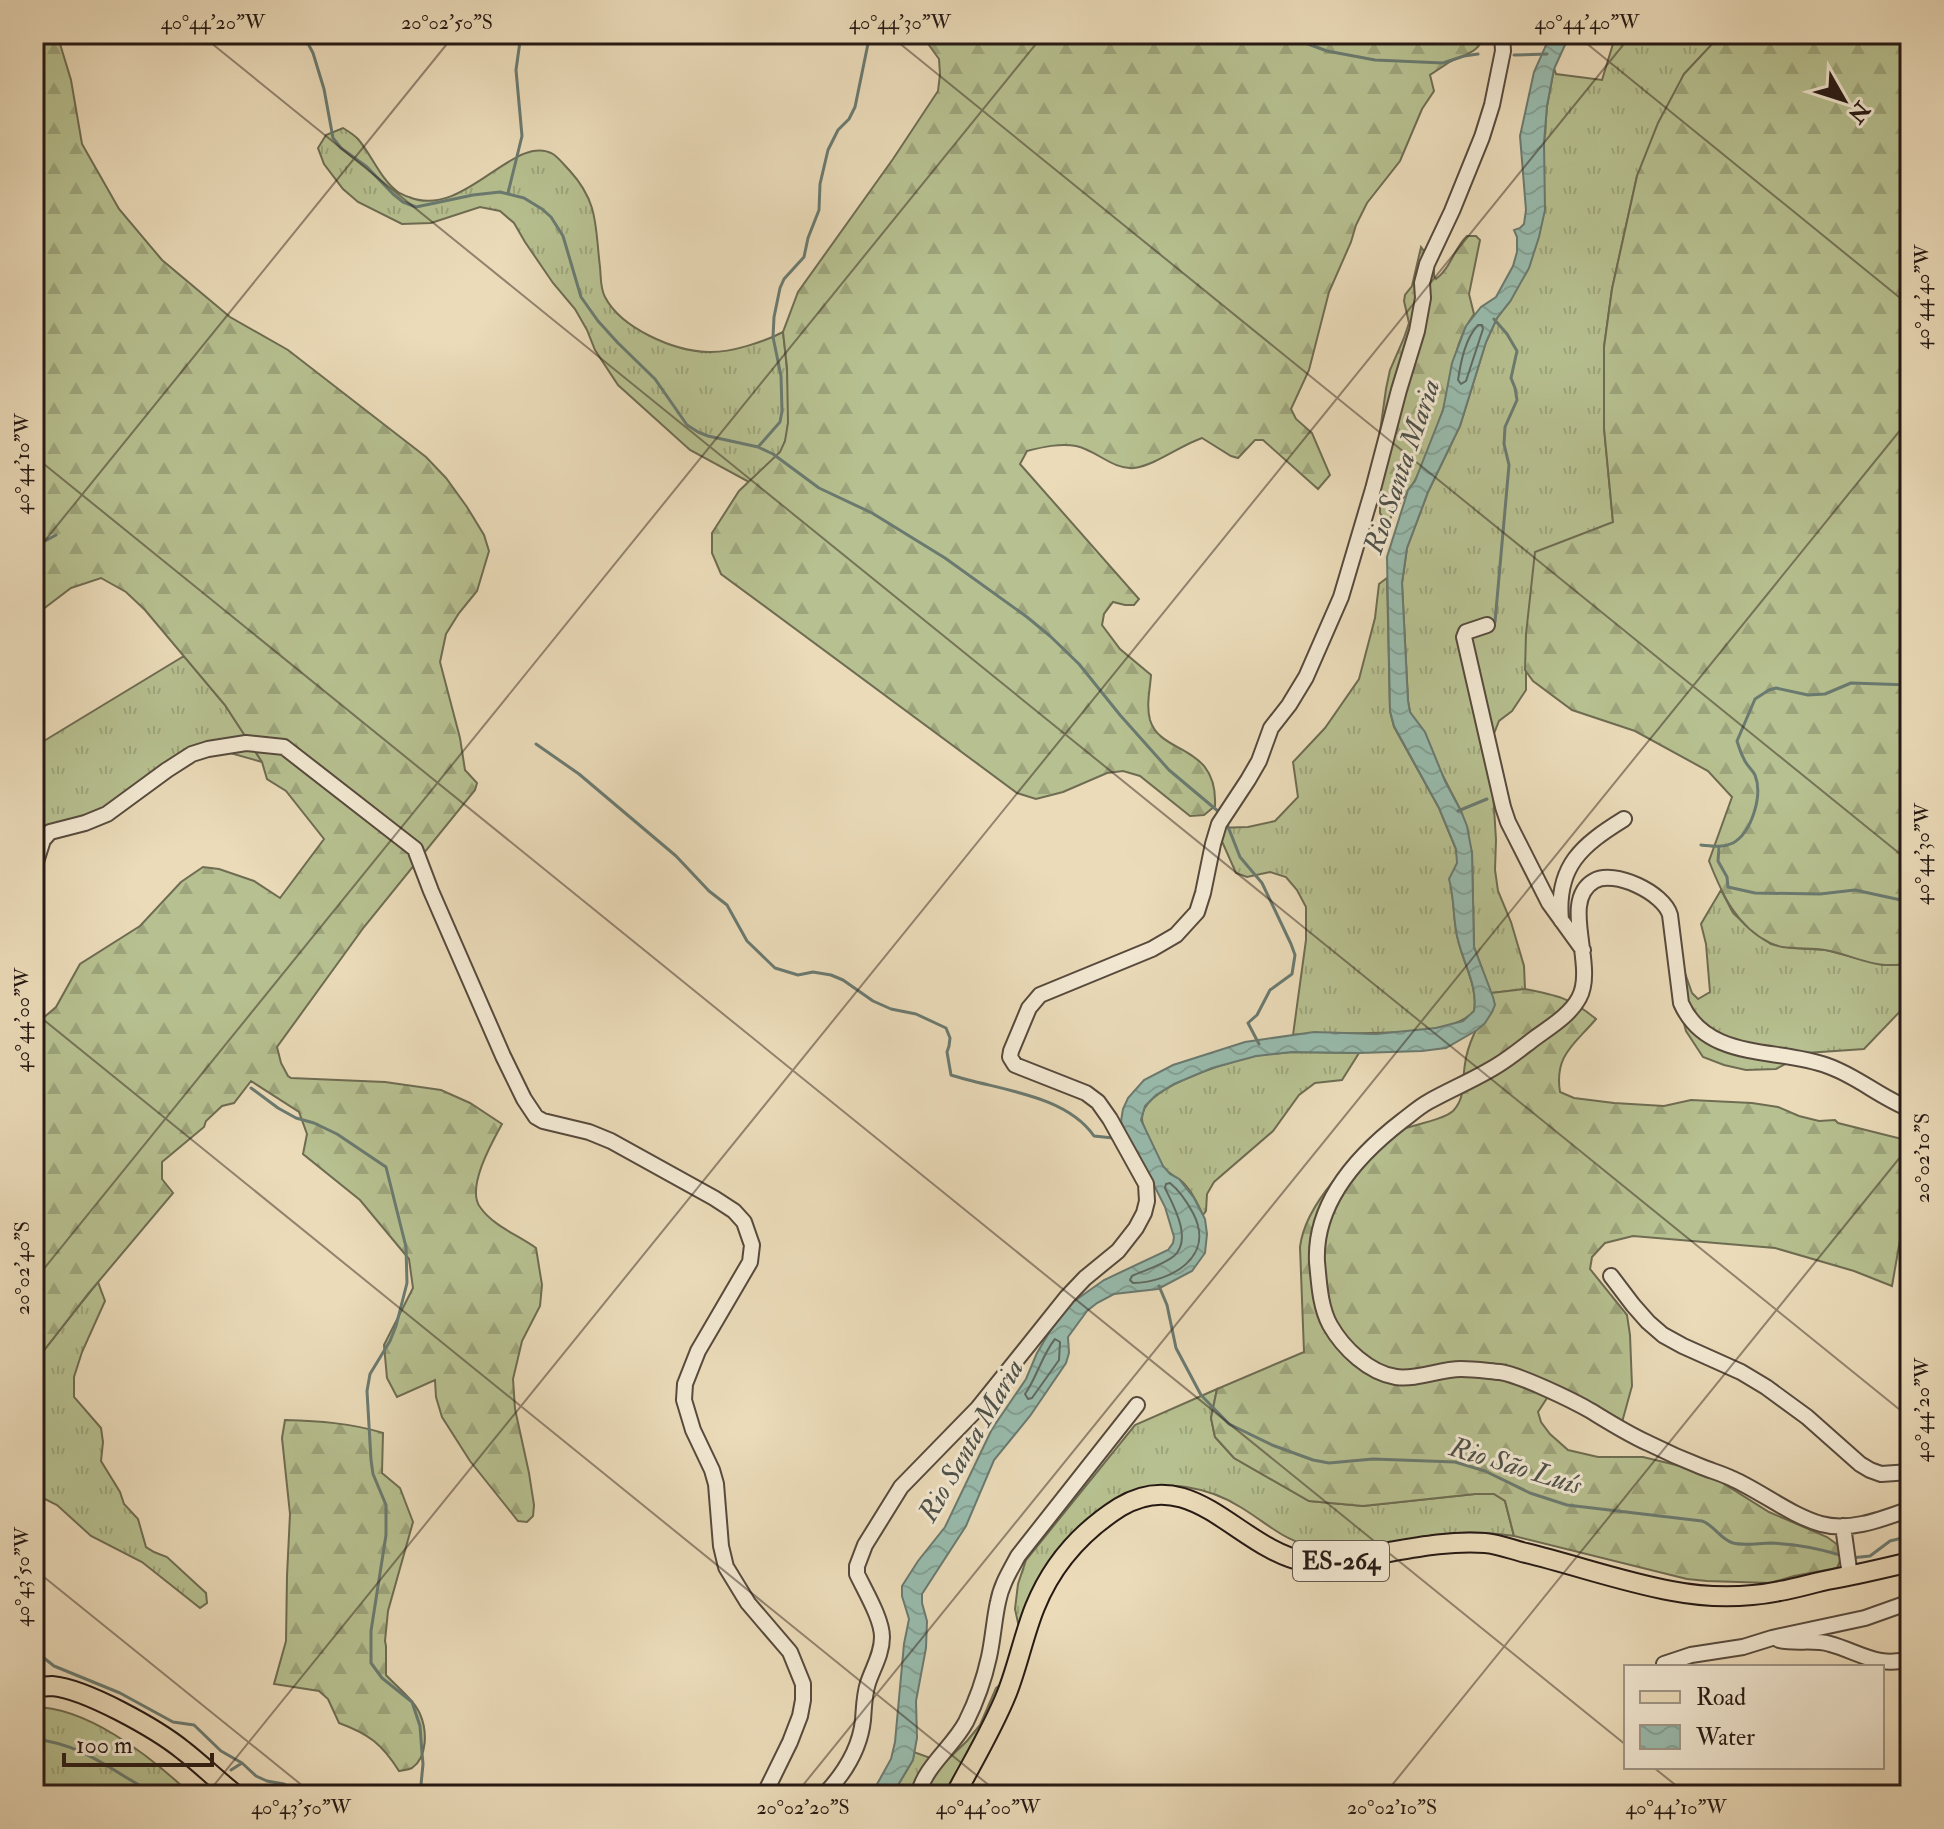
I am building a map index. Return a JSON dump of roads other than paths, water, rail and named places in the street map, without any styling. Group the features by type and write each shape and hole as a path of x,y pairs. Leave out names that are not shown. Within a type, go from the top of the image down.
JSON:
{"main road":[{"name":"ES-264","path":"955,1795 996,1718 1034,1608 1056,1567 1075,1543 1096,1525 1120,1508 1151,1495 1166,1494 1193,1501 1270,1550 1291,1559 1313,1563 1336,1562 1439,1544 1488,1543 1669,1591 1739,1597 1779,1592 1849,1571 1910,1562"},
{"path":"34,1688 52,1686 68,1690 112,1708 182,1749 236,1795"}],"street":[{"path":"824,1795 842,1773 855,1749 867,1685 880,1654 881,1627 857,1574 859,1558 869,1537 901,1487 978,1408 1067,1297 1128,1240 1144,1213 1146,1184 1098,1102 1086,1093 1015,1065 1010,1057 1011,1051 1029,1008 1040,995 1152,949 1176,935 1197,912 1219,824 1253,770 1271,728 1306,677 1341,597 1417,331 1427,264 1452,211 1489,116 1503,51 1502,34"},
{"path":"1487,625 1466,632 1464,637 1503,807 1549,903 1583,950"},
{"path":"34,868 43,840 50,832 107,814 192,754 246,743 284,747 415,849 503,1056 536,1117 589,1132 621,1146 714,1198 744,1222 752,1245 750,1262 698,1351 685,1384 684,1400 716,1484 721,1546 726,1567 748,1603 790,1652 803,1684 800,1716 764,1795"},
{"path":"1561,921 1560,893 1572,863 1589,842 1624,819"},
{"path":"1843,1534 1730,1477 1644,1442 1584,1407 1505,1373 1460,1369 1399,1378 1383,1374 1339,1340 1328,1321 1319,1290 1316,1248 1334,1193 1346,1175 1383,1136 1426,1103 1497,1066 1567,1013 1579,999 1585,977 1577,907 1580,895 1590,883 1600,878 1611,877 1647,890 1660,898 1669,910 1681,1003 1687,1016 1707,1034 1725,1045 1830,1066 1910,1109"},
{"path":"1611,1276 1633,1305 1663,1335 1766,1387 1807,1417 1860,1464 1881,1474 1910,1472"},
{"path":"918,1795 931,1767 963,1727 977,1700 989,1659 998,1600 1018,1556 1137,1405"},
{"path":"1843,1534 1910,1509"},
{"path":"1843,1534 1849,1571"},
{"path":"1664,1664 1691,1655 1743,1647 1865,1618 1910,1602"},
{"path":"1772,1638 1790,1643 1828,1643 1876,1661 1902,1662 1910,1658"}],"water":[{"path":"1551,34 1570,34 1554,69 1547,106 1545,210 1539,237 1529,268 1497,318 1486,342 1460,426 1428,492 1407,548 1402,583 1410,712 1425,732 1467,826 1472,853 1474,947 1495,1005 1485,1023 1446,1048 1359,1053 1292,1052 1256,1056 1212,1068 1174,1084 1145,1106 1141,1120 1163,1166 1179,1179 1205,1219 1205,1253 1192,1271 1158,1289 1114,1294 1097,1303 1087,1311 1068,1337 1066,1363 1030,1416 994,1460 966,1526 922,1594 927,1621 926,1648 916,1701 917,1738 913,1760 892,1795 871,1795 891,1759 895,1742 909,1619 902,1586 945,1527 992,1429 1026,1379 1056,1321 1073,1302 1104,1280 1168,1250 1173,1243 1165,1207 1127,1138 1121,1121 1128,1098 1144,1080 1173,1065 1245,1042 1314,1032 1376,1034 1436,1028 1463,1021 1474,1011 1474,991 1458,940 1449,879 1457,863 1456,849 1439,808 1394,726 1390,711 1387,557 1408,490 1415,481 1443,410 1452,363 1466,326 1481,307 1496,297 1513,266 1517,252 1514,230 1524,224 1526,210 1520,136 1534,72"}],"waterway":[{"path":"303,34 313,53 324,89 333,138 393,194 416,207 500,192 524,198 542,209 563,236 581,297 598,321 655,379 687,425 708,436 758,447 773,454 819,488 872,513 945,558 1027,617 1079,664 1169,770 1219,812"},
{"path":"508,193 522,136 516,70 521,34"},
{"path":"758,447 780,422 782,411 781,376 773,337 780,288 804,257 819,210 820,184 828,150 855,107 870,34"},
{"path":"1281,34 1327,51 1375,60 1443,63 1478,54"},
{"path":"1514,55 1547,54"},
{"path":"1494,319 1517,351 1511,378 1517,400 1505,427 1504,444 1509,465 1495,622"},
{"path":"34,547 56,535"},
{"path":"1701,845 1733,843 1746,831 1754,812 1757,783 1737,741 1755,699 1776,688 1808,695 1825,694 1851,683 1910,685"},
{"path":"536,744 579,774 676,856 727,905 747,941 775,968 798,975 813,972 831,975 873,1001 891,1009 916,1014 946,1028 950,1038 947,1052 951,1075 1048,1102 1081,1122 1094,1136 1113,1138"},
{"path":"1458,811 1487,799"},
{"path":"1227,824 1240,857 1262,883 1295,955 1292,974 1270,990 1257,1015 1248,1023 1259,1044"},
{"path":"1719,847 1718,861 1727,877 1728,887 1755,893 1820,894 1855,890 1910,902"},
{"path":"251,1088 296,1118 337,1134 386,1167 406,1247 407,1283 396,1326 370,1374 367,1391 373,1474 386,1505 386,1535 371,1631 371,1663 382,1678 412,1702 420,1726 423,1764 420,1795"},
{"name":"Rio São Luís","path":"1159,1286 1167,1305 1176,1348 1201,1395 1229,1424 1272,1445 1329,1463 1373,1459 1455,1462 1567,1505 1702,1521 1733,1543 1788,1544 1840,1555"},
{"name":"Rio São Luís","path":"1851,1558 1870,1556 1890,1541 1910,1536"},
{"path":"34,1650 54,1666 120,1693 173,1722 194,1725 221,1751 242,1763 256,1776 284,1784 306,1795"},
{"path":"34,1739 84,1753 157,1795"},
{"path":"231,1770 242,1763"}],"water label":[{"name":"Rio Santa Maria","path":"1401,466"},
{"name":"Rio Santa Maria","path":"970,1440"}]}
